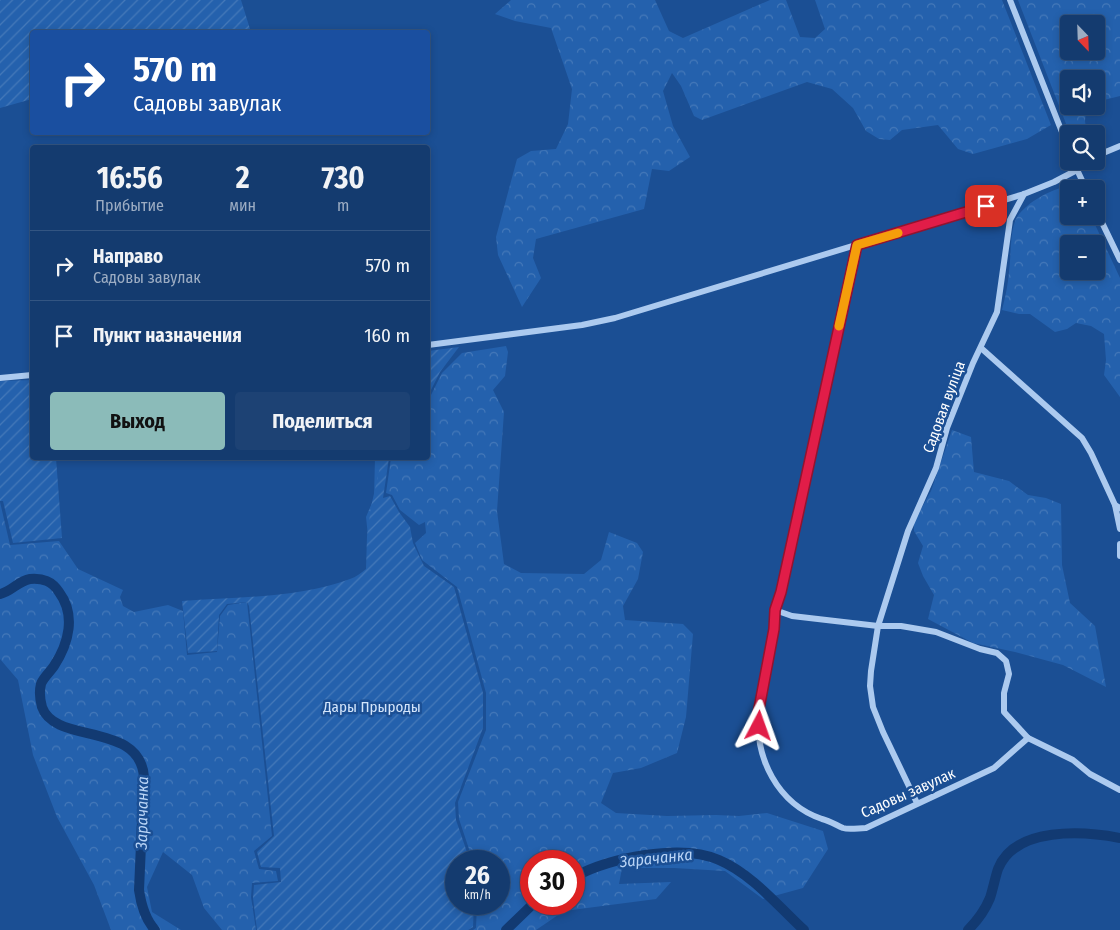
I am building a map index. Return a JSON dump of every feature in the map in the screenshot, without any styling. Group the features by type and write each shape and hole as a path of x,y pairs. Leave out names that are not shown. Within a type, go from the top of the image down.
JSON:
{"street":[{"path":"1010,0 1060,127"},
{"path":"1105,152 1120,146"},
{"path":"430,345 582,326 615,318 1024,194 1077,170 1082,180"},
{"name":"Садовая вуліца","path":"918,803 883,732 873,707 870,686 878,626 908,531 936,468 947,428 973,362 997,312 1010,220 1024,194"},
{"path":"1103,225 1120,260"},
{"name":"Садовы завулак","path":"857,245 781,592 775,610 774,629 758,714 760,739 773,781 798,808 844,829 866,828 994,768 1028,738"},
{"path":"981,348 1082,438 1118,507 1120,529"},
{"path":"0,378 30,375"},
{"path":"1120,544 1120,556"},
{"path":"775,610 792,616 878,626 901,626 936,632 980,649 997,653 1006,661 1009,674 1004,693 1004,712 1028,738 1073,760 1090,774 1120,790"}],"green space":[{"path":"0,0 241,0 249,30 30,30 30,100 0,108"},
{"path":"511,0 655,0 669,31 683,38 770,0 786,0 800,37 815,38 825,29 815,0 1002,0 1051,125 1027,139 973,154 958,149 938,125 902,130 890,140 879,139 866,131 853,108 832,89 807,82 702,120 694,116 681,86 672,73 663,91 673,126 690,157 669,171 652,169 644,209 536,239 533,258 541,278 522,307 498,255 496,237 517,159 531,151 556,149 568,124 572,89 551,28 515,21 495,14"},
{"path":"1018,0 1120,0 1120,96 1105,100 1105,70 1060,70 1060,108"},
{"path":"1063,115 1086,115 1086,125 1067,125"},
{"path":"1060,188 1060,225 1095,225 1100,235 1060,235 1060,280 1105,280 1105,246 1120,278 1120,397 1104,375 1106,360 1104,334 1091,326 1076,323 1067,329 1055,332 1030,314 1019,314 1002,310 1008,282 1014,224 1024,208 1043,195"},
{"path":"506,346 508,352 505,376 493,390 504,412 497,511 504,564 521,573 584,574 601,560 609,532 637,543 643,552 638,579 623,606 625,620 683,624 693,634 686,717 677,753 641,768 613,773 601,803 616,813 667,816 739,816 767,813 823,831 828,849 803,888 763,899 725,871 674,868 622,868 619,884 671,882 656,899 585,908 585,850 520,850 520,915 558,915 536,930 473,930 476,928 477,915 510,915 510,850 469,850 459,819 458,802 486,730 486,693 457,587 422,560 415,543 426,533 425,522 419,525 400,510 392,495 386,493 391,460 430,460 430,397 442,373 462,353"},
{"path":"459,347 440,372 430,392 430,351"},
{"path":"30,380 30,460 56,460 62,538 13,543 3,501 0,501 0,381"},
{"path":"952,430 971,437 974,472 1009,481 1028,495 1046,498 1061,504 1062,565 1070,603 1095,626 1106,687 1063,665 973,643 928,619 934,595 918,563 923,546 914,531 914,522 931,491"},
{"path":"375,460 384,460 369,545 366,517 374,498"},
{"name":"Дары Прыроды","path":"382,460 389,460 383,498 390,496 410,527 413,543 424,566 454,587 483,693 483,728 455,803 456,820 466,850 445,850 445,915 474,915 473,927 468,930 257,930 253,898 254,885 281,882 280,868 261,867 257,852 274,836 249,606 247,602 227,604 219,615 217,651 188,653 182,601 289,593 331,585 352,578 366,569 367,536 371,507"},
{"path":"0,502 10,545 59,541 78,569 123,590 120,597 123,606 134,612 168,605 183,611 187,655 217,652 220,616 228,605 247,602 272,836 254,851 259,869 276,871 278,881 252,883 251,897 256,930 222,930 204,908 192,875 163,852 147,887 152,912 181,930 111,930 94,885 57,817 33,755 18,680 0,659"}],"waterway":[{"name":"Зарачанка","path":"0,594 30,579 47,581 56,588 68,610 67,639 54,666 41,684 40,696 42,707 50,719 63,726 113,740 128,748 139,759 144,777 139,890 144,911 155,930"},
{"name":"Зарачанка","path":"968,930 981,915 988,902 998,869 1007,855 1019,845 1035,838 1070,833 1120,838"},
{"name":"Зарачанка","path":"585,872 606,864 645,855 666,853 703,855 719,860 743,873 804,930"},
{"name":"Зарачанка","path":"506,930 522,915"}],"slow traffic":[{"path":"839,326 857,245 898,233"}],"route":[{"path":"759,726 758,714 774,629 775,610 781,592 857,245 986,206"}]}
